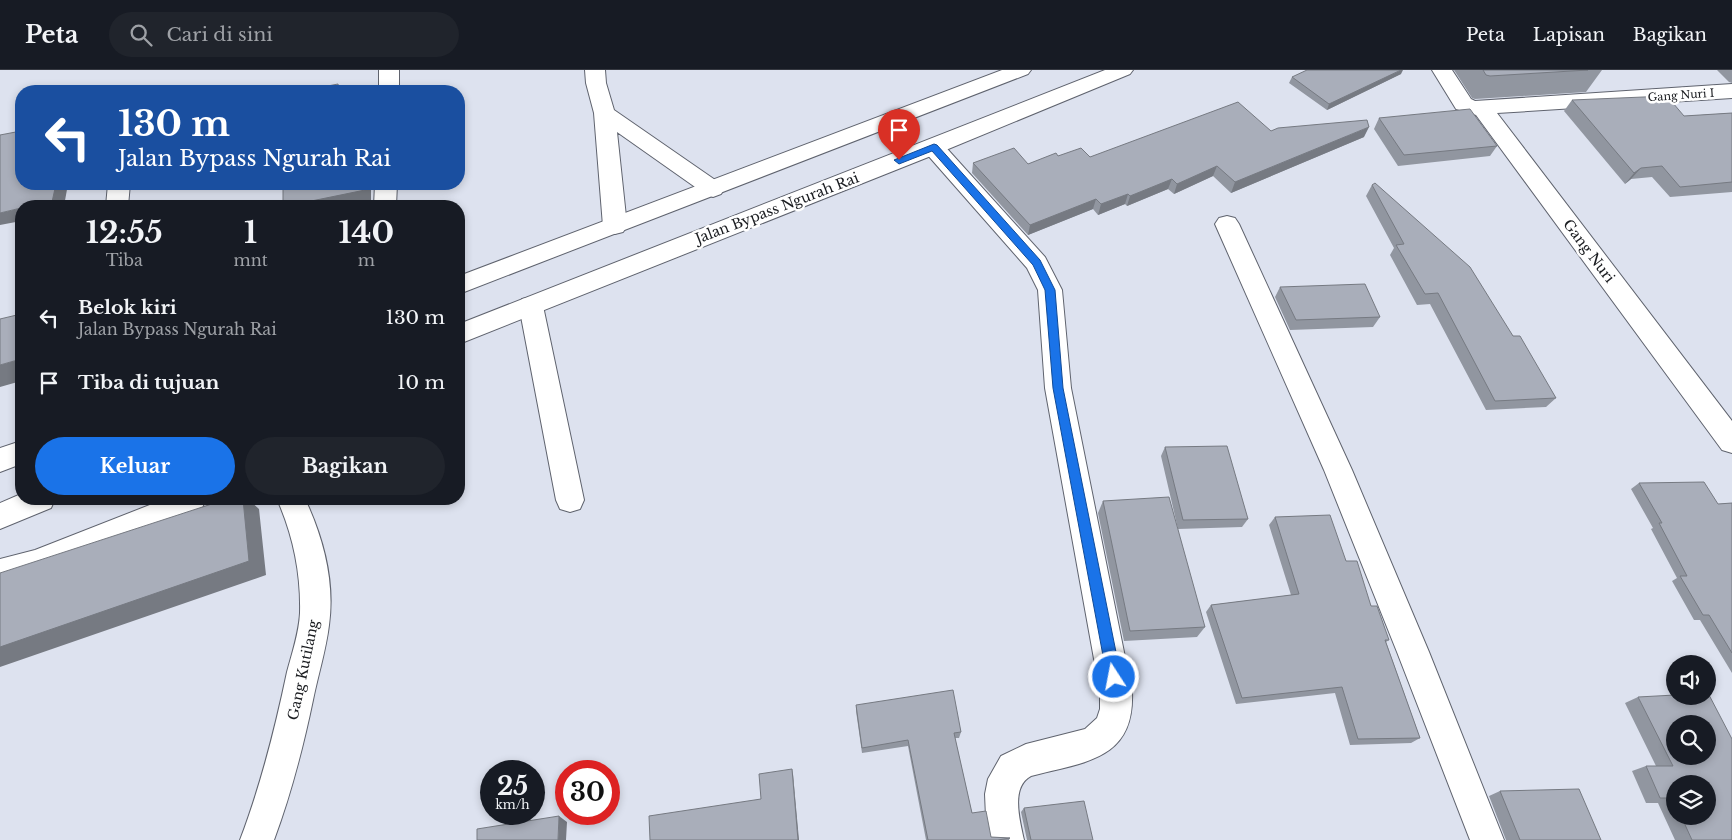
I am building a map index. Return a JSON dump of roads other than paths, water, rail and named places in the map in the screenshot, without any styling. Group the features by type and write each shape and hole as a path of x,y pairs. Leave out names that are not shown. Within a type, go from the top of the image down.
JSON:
{"main road":[{"path":"388,85 389,70"},
{"path":"595,70 596,83 605,113 615,226"},
{"path":"465,282 713,190 1021,70"},
{"name":"Jalan Bypass Ngurah Rai","path":"465,332 934,147 1123,70"},
{"path":"1442,70 1463,104 1473,108 1481,107"},
{"name":"Gang Nuri I","path":"1481,107 1732,92"},
{"name":"Gang Nuri","path":"1481,107 1732,442"},
{"path":"605,113 713,190"},
{"path":"934,147 1037,263 1050,290 1058,388 1116,692 1116,712 1109,728 1100,740 1083,748 1019,763 1006,777 1002,807 1007,840"},
{"path":"1227,224 1338,470 1413,652 1487,840"},
{"path":"531,306 570,500"},
{"path":"0,460 15,454"},
{"path":"0,516 27,505"},
{"path":"0,572 36,563 181,505"},
{"name":"Gang Kutilang","path":"257,840 266,820 294,717 315,614 313,562 302,520 294,505"}]}
